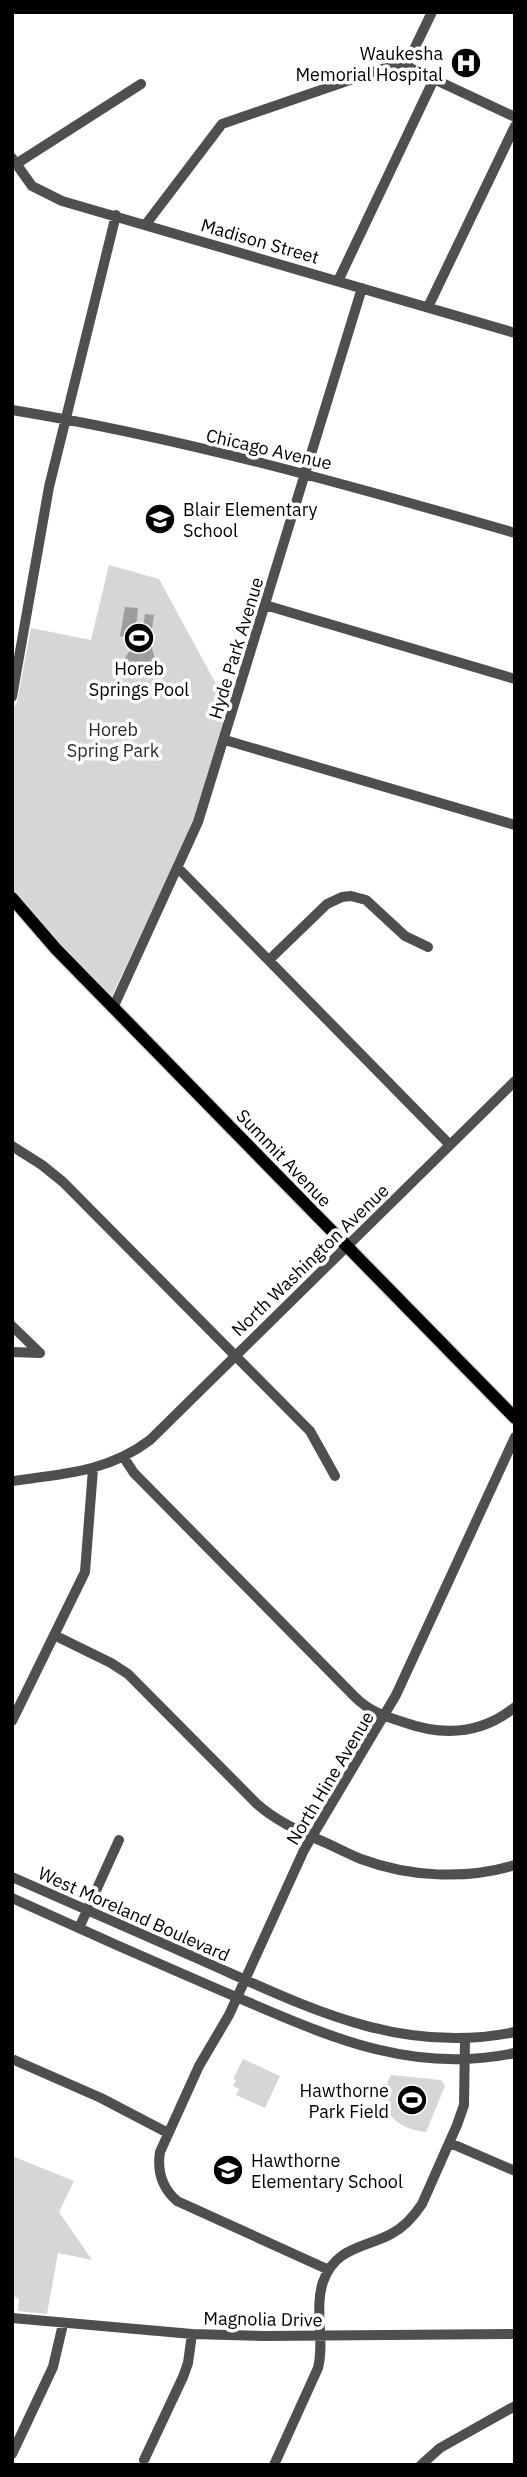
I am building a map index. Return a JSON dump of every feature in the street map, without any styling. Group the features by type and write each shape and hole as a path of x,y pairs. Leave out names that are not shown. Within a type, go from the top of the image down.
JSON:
{"main road":[{"name":"Summit Avenue","path":"12,898 56,950 515,1418"},
{"name":"Summit Avenue","path":"12,906 31,920"}],"street":[{"path":"406,66 432,12"},
{"path":"146,224 216,130 228,120 398,64 515,117"},
{"path":"338,281 434,79"},
{"path":"14,161 141,84"},
{"path":"428,307 515,126"},
{"name":"Madison Street","path":"14,161 32,186 50,196 515,333"},
{"path":"12,697 43,516 116,215"},
{"name":"Hyde Park Avenue","path":"113,1008 198,822 362,288"},
{"name":"Chicago Avenue","path":"12,410 66,419 305,473 515,533"},
{"path":"265,605 515,679"},
{"path":"225,740 515,825"},
{"path":"178,868 450,1145"},
{"path":"270,960 327,905 342,897 351,896 366,900 405,936 428,947"},
{"name":"North Washington Avenue","path":"12,1481 93,1469 124,1458 150,1440 515,1081"},
{"path":"12,1146 63,1182 236,1355 310,1431 335,1476"},
{"path":"12,1326 40,1353 12,1352"},
{"name":"North Hine Avenue","path":"329,2270 186,2206 173,2197 164,2185 158,2164 160,2152 199,2066 218,2036 312,1836 385,1716 515,1437"},
{"path":"124,1458 134,1473 355,1698 370,1710 430,1730 455,1732 479,1727 506,1715 515,1707"},
{"path":"12,1721 87,1566 93,1469"},
{"path":"54,1635 128,1674 257,1804 284,1824 363,1860 415,1872 470,1874 515,1865"},
{"path":"79,1928 119,1840"},
{"name":"West Moreland Boulevard","path":"12,1877 324,2014 368,2028 421,2037 465,2039 515,2032"},
{"name":"West Moreland Boulevard","path":"12,1898 321,2034 366,2048 422,2057 466,2058 515,2053"},
{"path":"202,1982 210,1964"},
{"path":"274,2465 318,2368 321,2355 321,2288 329,2270 351,2249 390,2235 408,2222 422,2204 464,2105 465,2039"},
{"path":"12,2059 110,2102 168,2133"},
{"path":"450,2143 515,2171"},
{"name":"Magnolia Drive","path":"12,2318 192,2334 515,2334"},
{"path":"12,2454 52,2367 63,2324"},
{"path":"144,2460 183,2377 192,2334"},
{"path":"421,2465 440,2448 515,2406"}],"green space":[{"name":"Horeb Spring Park","path":"109,565 159,579 228,706 193,823 112,996 61,947 12,891 12,710 17,702 31,628 91,640"},
{"path":"243,2059 280,2076 265,2108 236,2095 239,2089 233,2086 236,2080 233,2079"},
{"name":"Hawthorne Park Field","path":"391,2075 441,2080 445,2086 426,2132 404,2126 390,2114 385,2097"},
{"path":"12,2156 74,2181 59,2212 92,2260 58,2253 47,2314 18,2311 19,2299 12,2295"}],"shaded area":[{"name":"Horeb Springs Pool","path":"125,607 138,608 136,627 143,628 145,614 154,615 150,641 156,663 135,668 122,662 136,642 120,636"}],"place":[{"name":"Waukesha Memorial Hospital","path":"466,63"},
{"name":"Blair Elementary School","path":"160,519"},
{"name":"Horeb Springs Pool","path":"139,638"},
{"name":"Hawthorne Park Field","path":"412,2100"},
{"name":"Hawthorne Elementary School","path":"228,2170"}]}
